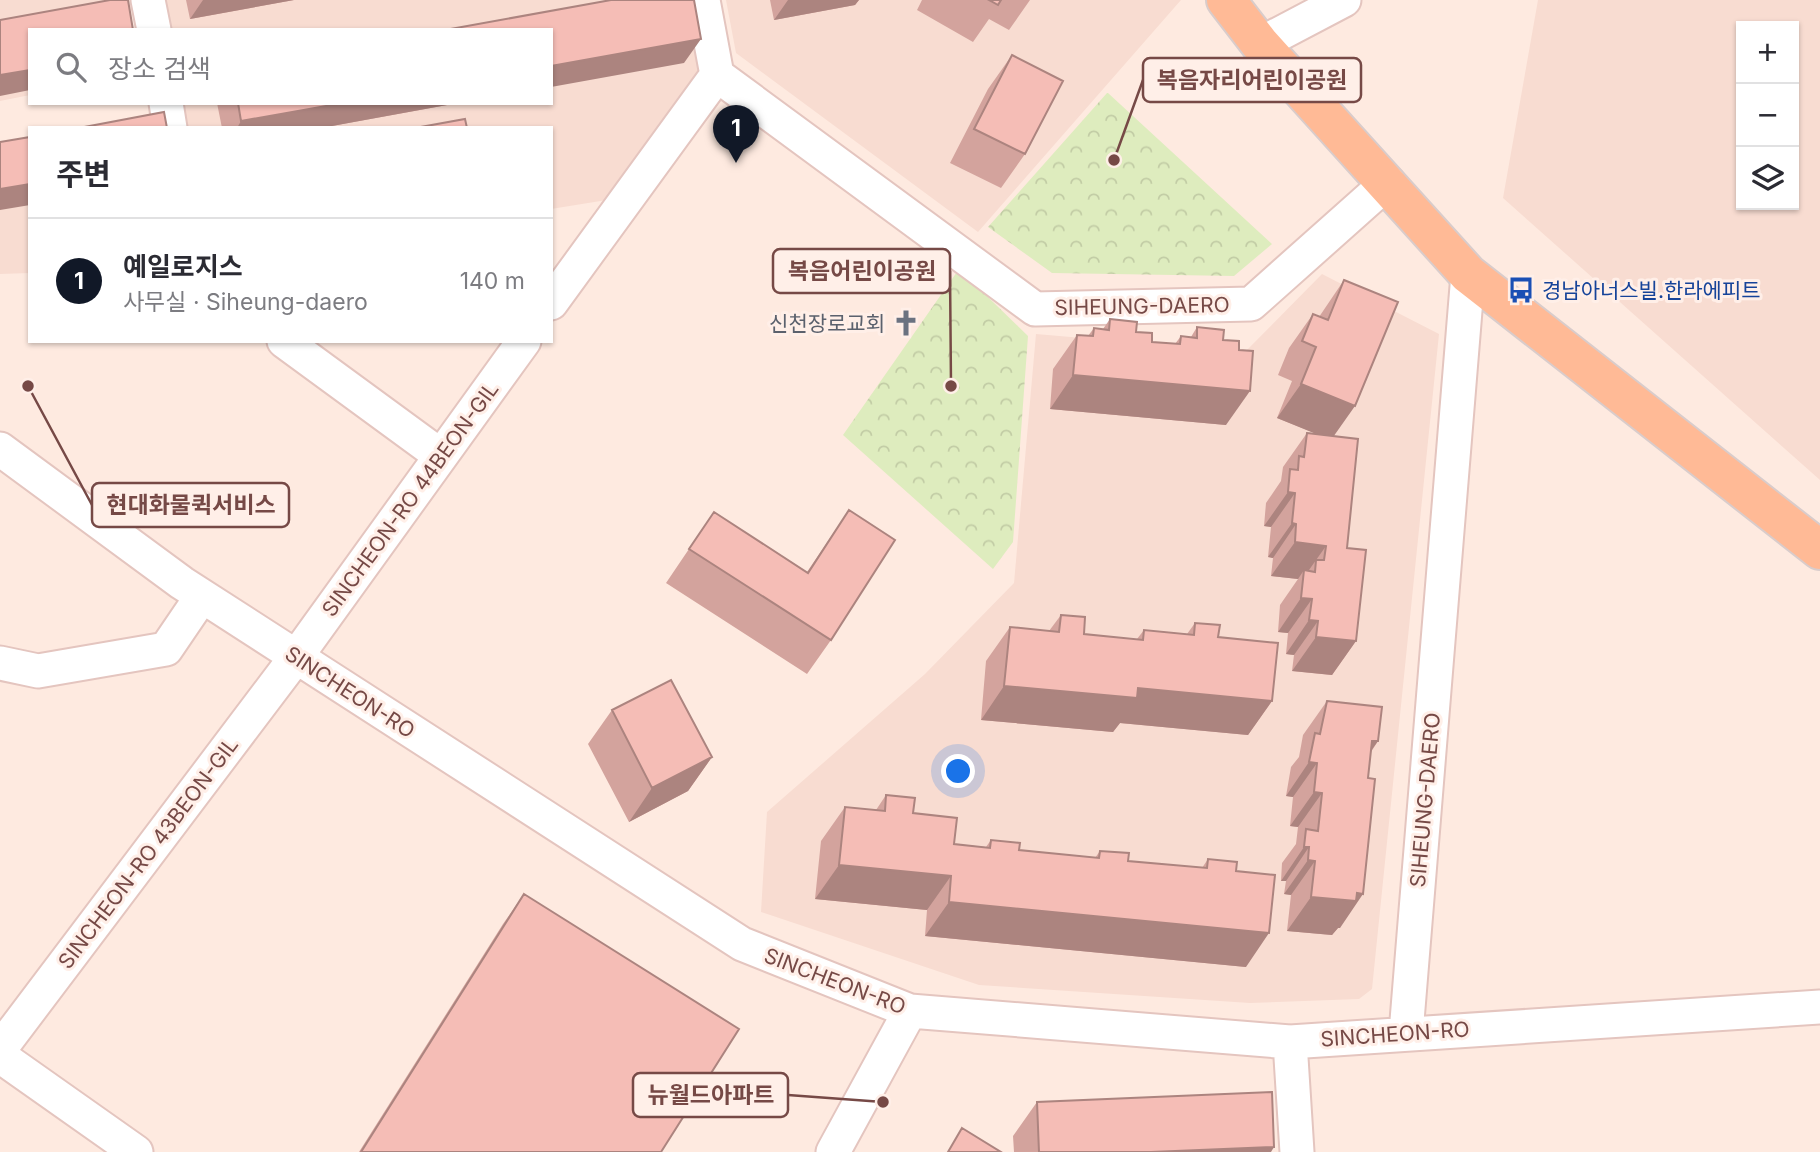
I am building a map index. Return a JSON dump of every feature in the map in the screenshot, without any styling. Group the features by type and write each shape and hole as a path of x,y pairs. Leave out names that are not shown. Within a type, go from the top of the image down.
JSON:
{"main road":[{"path":"1226,0 1260,44 1388,182 1468,274 1820,550"}],"street":[{"path":"148,0 154,28"},
{"path":"553,300 717,75 703,0"},
{"path":"1260,44 1344,0"},
{"name":"SIHEUNG-DAERO","path":"717,75 1035,309 1251,304 1388,182"},
{"path":"166,105 170,126"},
{"name":"SIHEUNG-DAERO","path":"1406,1033 1468,274"},
{"path":"287,343 441,456"},
{"name":"SINCHEON-RO 44BEON-GIL","path":"296,657 523,343"},
{"name":"SINCHEON-RO","path":"0,449 202,596 742,944 910,1011 1290,1042 1820,1007"},
{"path":"0,663 38,671 166,649 202,596"},
{"name":"SINCHEON-RO 43BEON-GIL","path":"0,1049 296,657"},
{"path":"833,1152 910,1011"},
{"path":"1290,1042 1297,1152"},
{"path":"0,1056 136,1152"}],"shaded area":[{"path":"0,0 124,0 36,28 28,28 28,95 0,101"},
{"path":"165,0 689,0 702,72 619,198 553,209 553,126 185,126 181,105 553,105 553,28 169,28"},
{"path":"726,0 1181,0 978,232 736,53"},
{"path":"1538,0 1820,0 1820,480 1503,198"},
{"path":"28,139 28,273 0,274 0,144"},
{"path":"1322,274 1439,334 1372,989 1359,999 1250,1003 979,985 761,912 767,812 925,674 1014,583 1036,334 1245,352"}],"green space":[{"path":"1107,93 1272,244 1234,276 1052,273 988,227"},
{"path":"959,269 1028,336 1013,542 993,569 843,435"}],"building":[{"path":"110,0 128,0 133,28 28,28 28,70 0,75 0,20"},
{"path":"611,0 694,0 701,39 553,66 553,28 456,28"},
{"path":"1012,55 1063,81 1025,154 974,129"},
{"path":"238,105 332,105 241,121"},
{"path":"164,112 167,126 90,126"},
{"path":"465,119 467,126 426,126"},
{"path":"28,137 28,184 0,189 0,142"},
{"path":"1344,280 1398,302 1355,406 1301,384 1316,347 1302,341 1313,314 1328,320"},
{"path":"1110,319 1137,322 1136,332 1152,333 1152,342 1180,344 1181,336 1197,338 1197,327 1224,330 1223,340 1239,341 1239,350 1253,351 1250,391 1073,375 1077,335 1093,336 1094,328 1109,330"},
{"path":"1307,433 1358,439 1347,548 1366,550 1356,641 1316,637 1318,621 1309,620 1312,599 1301,598 1304,570 1315,572 1316,560 1324,560 1326,546 1295,542 1296,524 1292,523 1295,493 1288,492 1290,469 1298,470 1299,456 1304,457"},
{"path":"849,510 895,540 831,640 689,549 714,512 808,573"},
{"path":"1061,615 1085,617 1084,634 1143,640 1144,630 1194,635 1195,623 1220,625 1218,637 1278,643 1272,701 1138,688 1137,698 1004,686 1010,627 1059,632"},
{"path":"671,680 712,757 652,788 612,710"},
{"path":"1327,701 1382,707 1378,741 1372,741 1368,778 1375,779 1363,894 1357,893 1356,901 1311,897 1315,861 1308,860 1309,847 1304,847 1306,829 1318,831 1322,793 1314,792 1317,763 1309,762 1315,733 1320,734"},
{"path":"886,795 915,798 913,813 957,818 954,844 990,848 991,840 1020,843 1019,850 1099,858 1100,851 1129,853 1128,861 1207,868 1208,859 1237,862 1236,871 1275,875 1269,933 949,902 951,876 839,865 845,807 885,811"},
{"path":"524,894 739,1029 661,1152 361,1152"},
{"path":"1272,1092 1274,1147 1151,1152 1039,1152 1037,1102"},
{"path":"962,1128 1001,1152 948,1152"}],"place":[{"name":"복음자리어린이공원","path":"1114,160"},
{"name":"예일로지스","path":"736,163"},
{"name":"경남아너스빌.한라에피트","path":"1521,290"},
{"name":"신천장로교회","path":"906,323"},
{"name":"현대화물퀵서비스","path":"28,386"},
{"name":"복음어린이공원","path":"951,386"},
{"name":"뉴월드아파트","path":"883,1102"}]}
